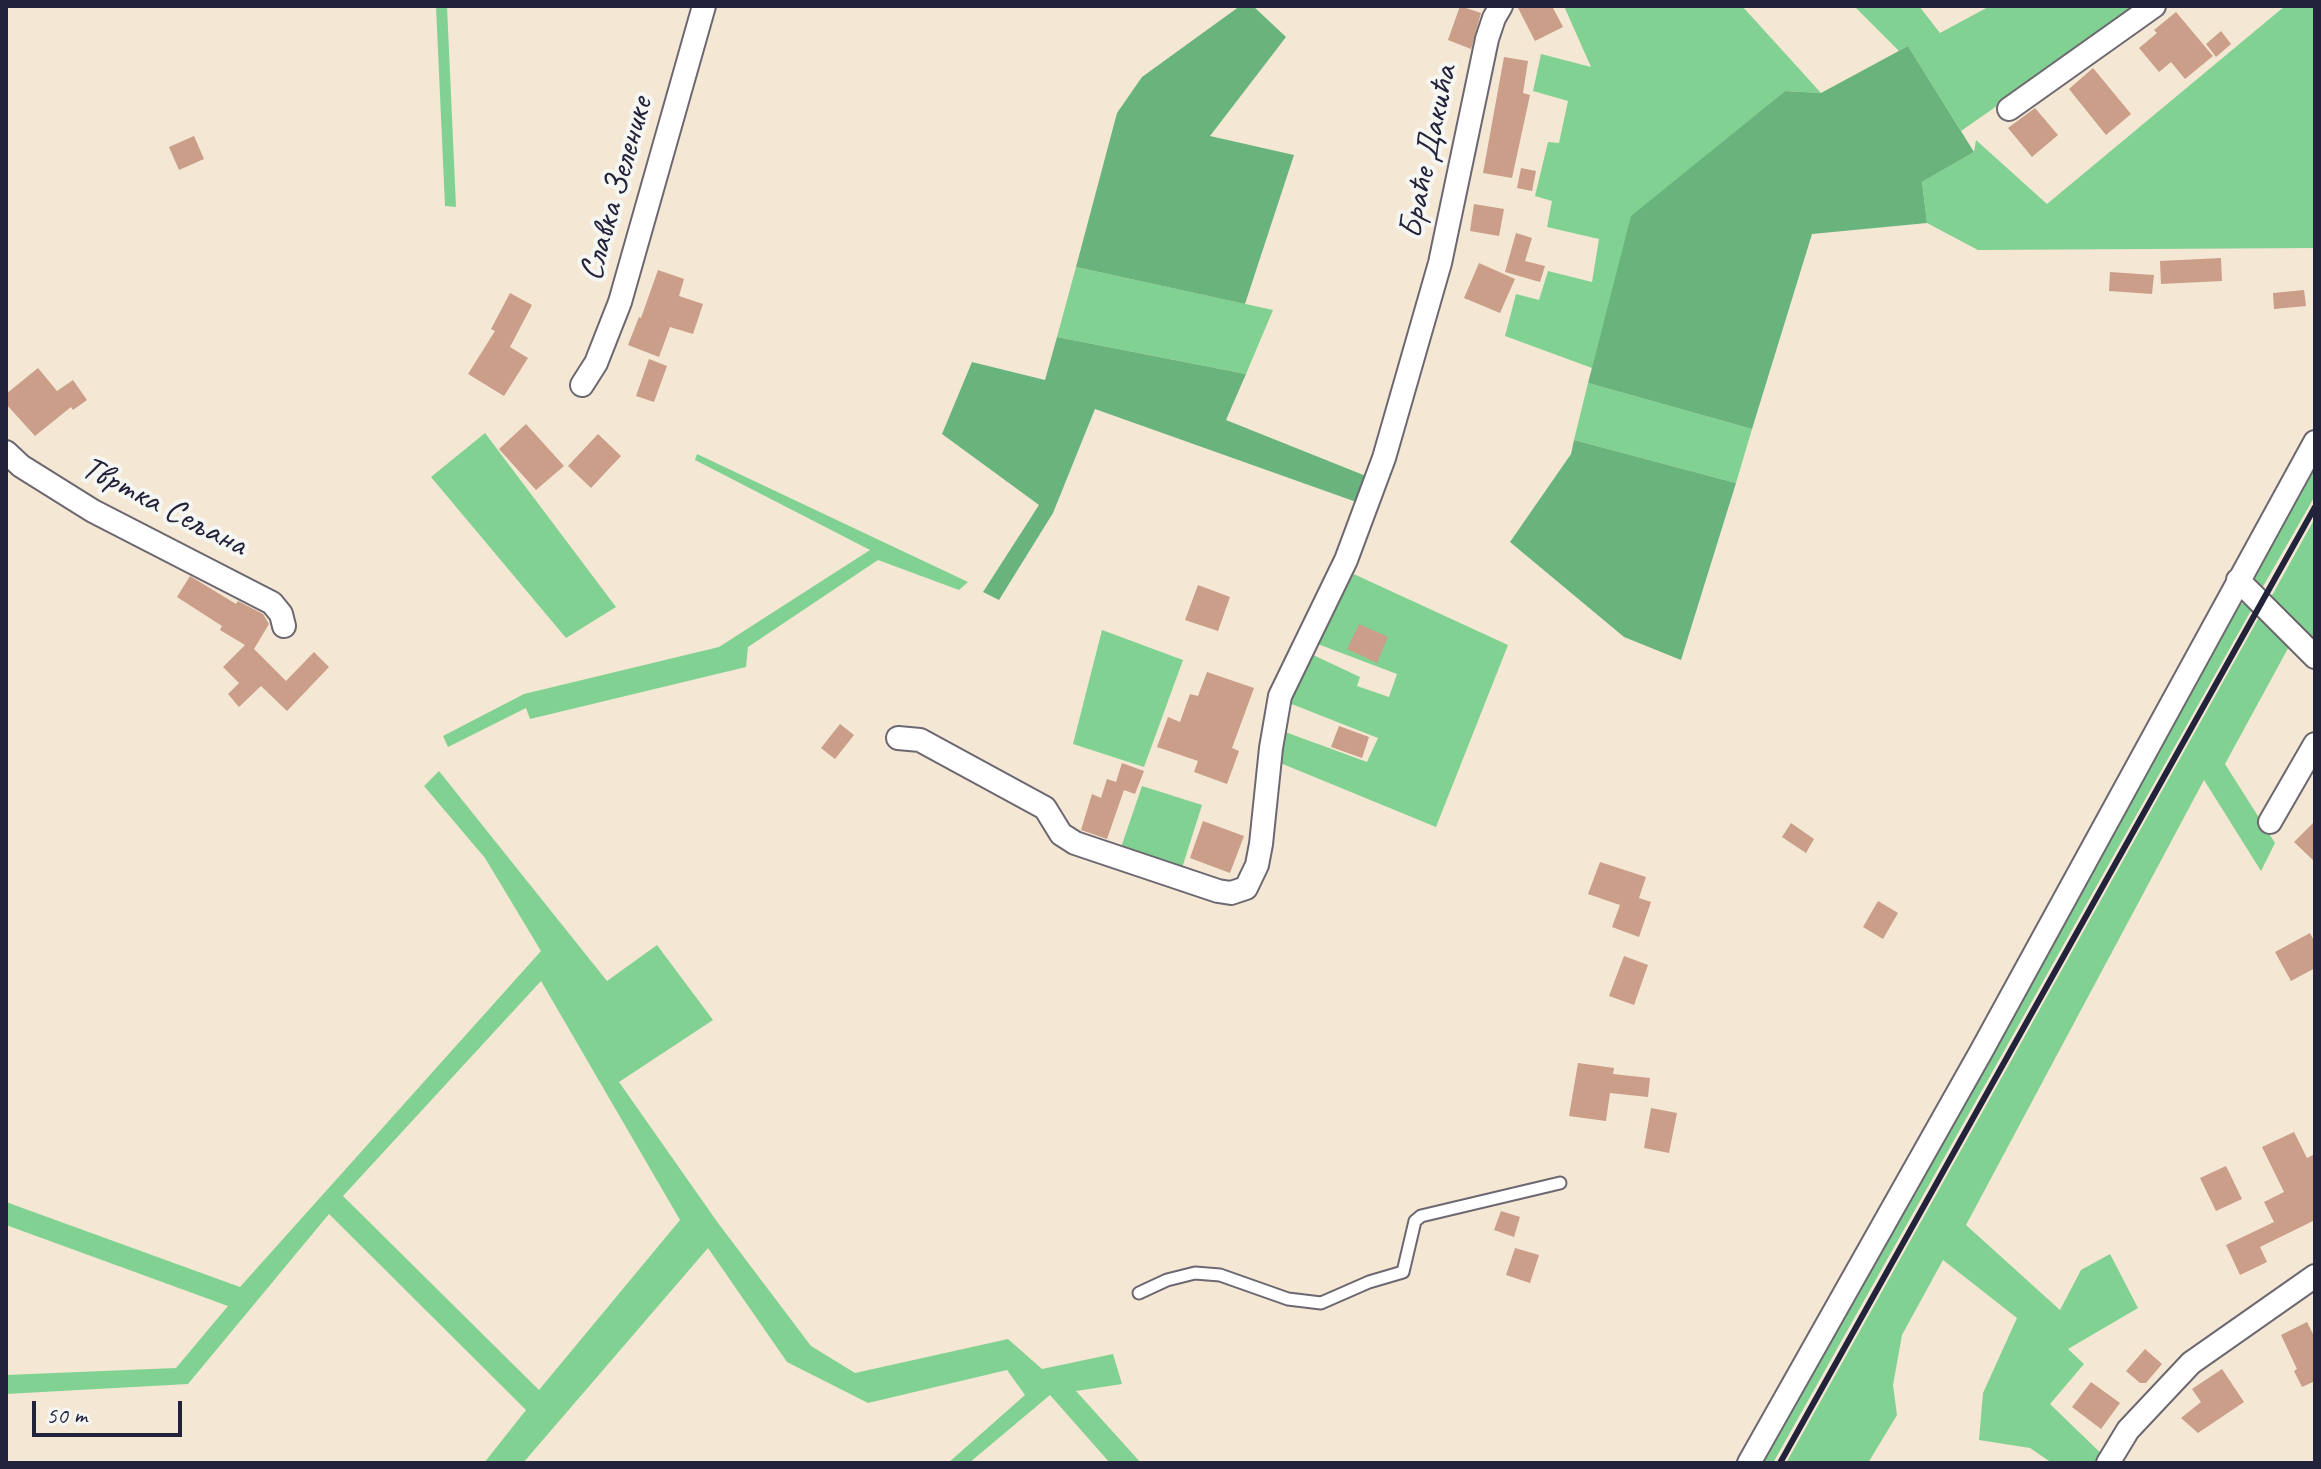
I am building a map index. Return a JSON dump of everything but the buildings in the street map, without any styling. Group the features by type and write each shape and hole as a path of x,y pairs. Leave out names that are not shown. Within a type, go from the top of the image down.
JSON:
{"street":[{"name":"Славка Зеленике","path":"582,385 596,363 620,302 704,6"},
{"name":"Браће Дакића","path":"898,738 920,740 1045,808 1061,834 1075,843 1218,891 1231,893 1246,888 1257,865 1261,844 1280,696 1358,530 1398,411 1459,179 1487,39 1501,6"},
{"path":"2009,109 2154,6"},
{"path":"1749,1463 1982,1050 2315,442"},
{"name":"Твртка Сељана","path":"6,452 21,466 93,511 272,603 281,614 284,626"},
{"path":"2238,580 2315,657"},
{"path":"2270,822 2315,744"},
{"path":"2108,1463 2128,1430 2191,1363 2315,1276"}],"lane":[{"path":"1139,1293 1167,1280 1195,1273 1220,1275 1288,1299 1321,1303 1369,1282 1403,1272 1415,1221 1421,1216 1560,1183"}],"green space":[{"path":"436,6 447,6 456,207 445,206"},
{"path":"1240,6 1253,6 1286,37 1210,136 1294,155 1245,304 1076,267 1117,113 1142,77"},
{"path":"1564,6 1742,6 1821,93 1785,91 1632,216 1592,368 1505,336 1516,294 1539,300 1548,271 1592,282 1599,239 1547,227 1552,201 1535,196 1548,142 1559,143 1568,101 1533,91 1541,54 1591,67"},
{"path":"1854,6 1919,6 1940,33 1990,6 2140,6 1961,131 1908,46 1899,51"},
{"path":"2285,6 2315,6 2315,248 1978,250 1927,223 1922,182 1974,152 1976,140 2047,204"},
{"path":"1908,46 1974,152 1922,182 1927,223 1812,234 1752,429 1588,383 1631,216 1785,91 1821,93"},
{"path":"1076,267 1273,310 1246,374 1057,337"},
{"path":"1057,337 1246,374 1226,420 1371,478 1362,504 1095,409 1053,513 999,600 983,592 1039,505 942,434 972,362 1045,380"},
{"path":"1588,383 1752,429 1736,483 1574,440"},
{"path":"485,433 616,607 566,638 431,477"},
{"path":"1574,440 1736,483 1681,660 1624,637 1510,542 1571,454"},
{"path":"697,454 968,582 959,590 878,560 748,647 746,667 530,719 526,708 448,747 443,736 524,694 719,647 870,550 695,460"},
{"path":"2315,461 2315,496 2261,590 2250,578"},
{"path":"2315,518 2315,643 2270,599"},
{"path":"1345,570 1508,645 1436,827 1273,760 1277,729 1367,762 1378,738 1289,703 1311,654 1360,677 1357,686 1389,697 1397,674 1315,643"},
{"path":"2246,603 2253,607 1773,1463 1759,1463 2235,605"},
{"path":"2262,612 2292,641 2225,764 2275,843 2261,871 2204,780 1966,1225 2060,1310 2081,1270 2110,1254 2138,1308 2068,1349 2084,1364 2050,1404 2111,1463 2052,1463 2030,1448 1979,1440 1983,1393 2017,1318 1943,1260 1902,1335 1893,1385 1897,1415 1868,1463 1786,1463"},
{"path":"1102,630 1183,660 1144,767 1073,744"},
{"path":"439,771 607,981 657,945 713,1020 619,1082 718,1223 811,1346 855,1373 1008,1339 1042,1369 1113,1354 1122,1384 1076,1391 1141,1463 1110,1463 1050,1395 969,1463 948,1463 1025,1395 1007,1370 868,1403 787,1362 708,1248 523,1463 484,1463 526,1410 329,1214 188,1384 6,1394 6,1375 176,1368 228,1306 6,1225 6,1202 240,1287 541,951 485,858 424,786","holes":["541,981 680,1220 539,1390 343,1196"]},
{"path":"1142,786 1202,805 1177,884 1115,865"}],"railway":[{"path":"1780,1463 2315,507"}]}
